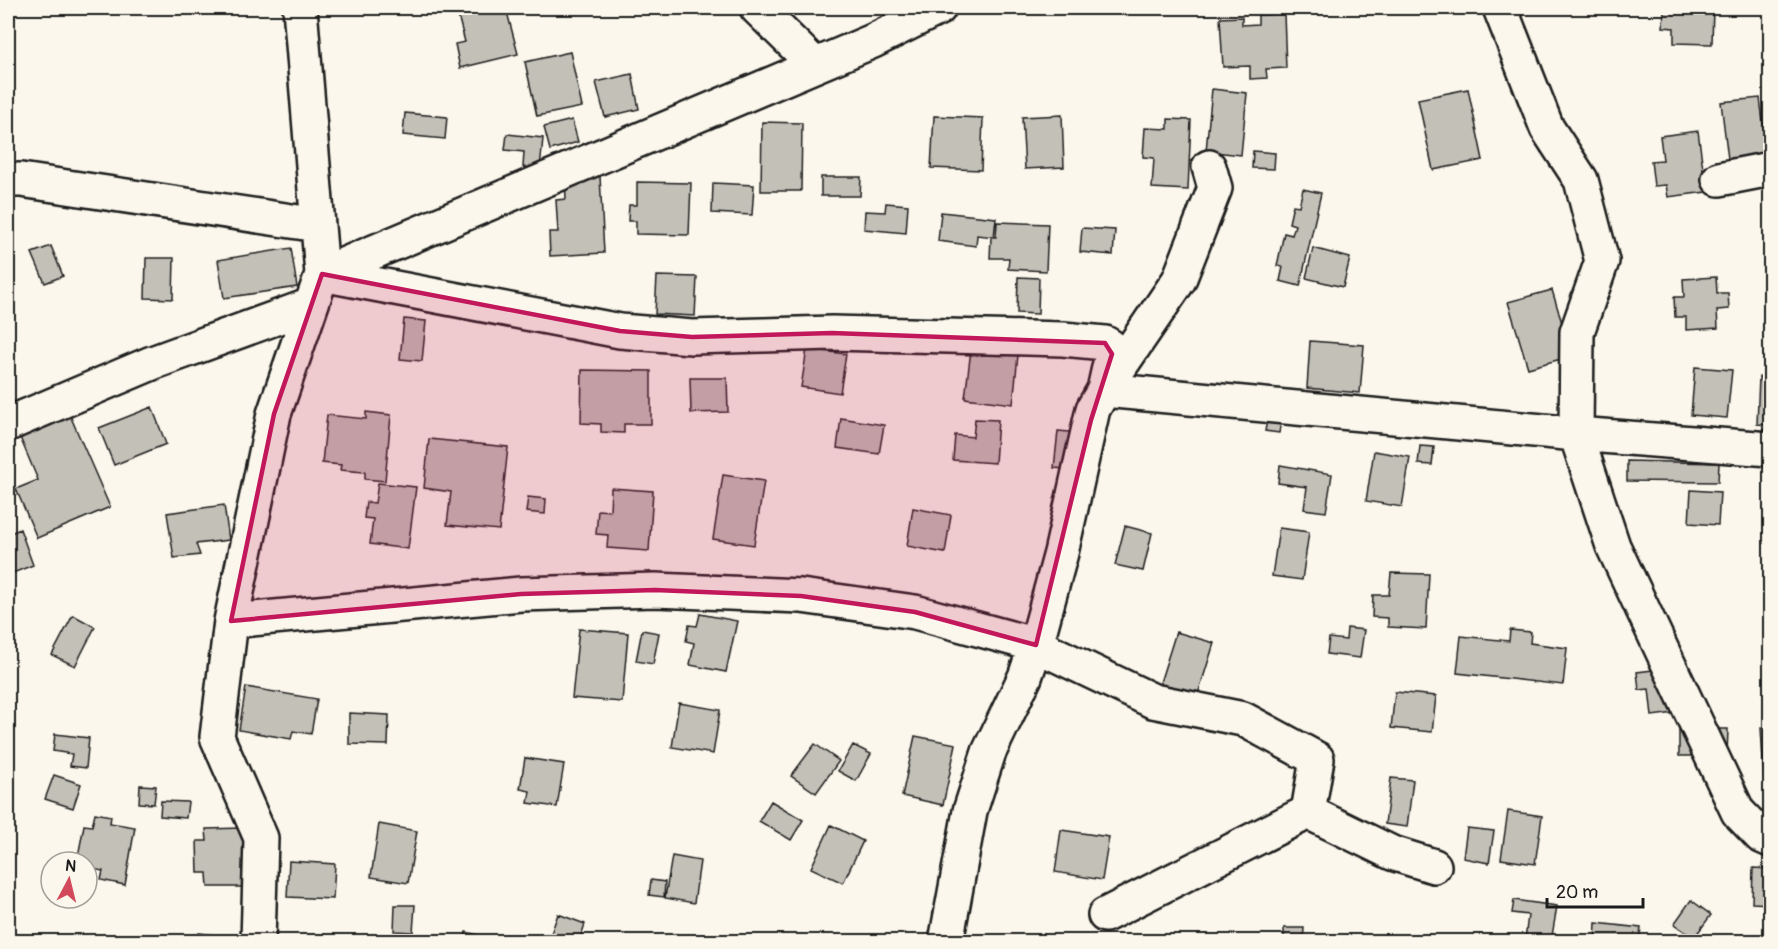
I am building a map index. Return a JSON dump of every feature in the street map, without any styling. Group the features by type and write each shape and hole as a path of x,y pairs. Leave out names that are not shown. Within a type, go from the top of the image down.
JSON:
{"street":[{"path":"258,942 261,838 217,736 231,621 274,414 322,274 300,8"},
{"path":"758,8 815,65"},
{"path":"322,274 815,65 939,8"},
{"path":"1500,8 1547,128 1581,180 1602,261 1577,332 1576,434 1613,546 1738,812 1761,836 1770,840"},
{"path":"946,942 970,811 989,752 1025,677 1036,645 1061,553 1091,420 1104,390 1179,280 1215,188 1209,167"},
{"path":"1719,179 1770,169"},
{"path":"8,180 21,180 318,225"},
{"path":"322,274 621,331 692,337 843,333 1063,339 1105,343 1110,346 1112,354 1104,390"},
{"path":"8,424 152,363 311,305"},
{"path":"1104,390 1576,434 1770,448"},
{"path":"231,621 521,594 655,591 801,597 915,612 1036,645 1153,701 1244,719 1317,759 1308,812"},
{"path":"1308,812 1392,853 1434,866"},
{"path":"1105,915 1308,812"}],"highlighted area":[{"path":"322,274 620,331 692,337 832,333 1105,343 1112,354 1091,420 1036,645 915,612 801,596 655,590 521,594 231,621 274,414"}],"building":[{"path":"456,8 506,8 518,54 460,68 455,44 465,42"},
{"path":"1713,8 1712,44 1674,43 1674,28 1663,27 1664,9"},
{"path":"1284,14 1286,68 1266,69 1267,78 1250,79 1250,66 1223,67 1220,18 1242,17 1242,25 1258,24 1258,15"},
{"path":"570,52 582,107 537,116 525,62"},
{"path":"632,74 639,109 605,117 596,82"},
{"path":"1212,89 1247,93 1241,155 1206,151"},
{"path":"1468,89 1483,160 1433,170 1418,99"},
{"path":"1760,98 1767,154 1728,159 1721,102"},
{"path":"405,113 447,117 445,139 403,135"},
{"path":"1062,115 1064,167 1025,169 1022,117"},
{"path":"934,116 983,118 981,170 931,168"},
{"path":"1168,119 1191,120 1188,190 1152,188 1154,158 1143,157 1145,128 1168,129"},
{"path":"572,120 578,142 550,150 544,127"},
{"path":"762,122 802,123 801,191 761,191"},
{"path":"1698,131 1706,192 1668,197 1666,185 1654,186 1651,161 1663,160 1660,136"},
{"path":"507,134 543,138 540,169 523,167 524,152 505,150"},
{"path":"1253,151 1275,153 1274,169 1252,168"},
{"path":"600,176 604,253 550,256 549,232 558,232 556,200 566,199 565,177"},
{"path":"821,177 861,177 860,196 821,196"},
{"path":"637,182 691,183 689,235 636,234 636,221 628,221 629,205 637,205"},
{"path":"713,183 754,185 752,215 712,213"},
{"path":"1303,189 1321,193 1300,286 1280,281 1283,267 1277,266 1284,233 1292,235 1295,225 1289,223 1293,205 1299,206"},
{"path":"886,203 908,205 906,233 864,229 865,211 885,212"},
{"path":"941,212 996,218 994,237 977,235 976,246 938,241"},
{"path":"997,222 1048,224 1046,271 1008,269 1009,258 990,258 991,237 996,237"},
{"path":"1082,228 1115,230 1113,255 1080,252"},
{"path":"51,246 63,276 45,283 32,253"},
{"path":"291,248 297,287 224,298 218,260"},
{"path":"1313,248 1350,258 1343,287 1306,278"},
{"path":"146,258 174,258 173,299 145,298"},
{"path":"657,276 697,277 695,316 655,314"},
{"path":"1018,277 1039,278 1038,314 1017,313"},
{"path":"1716,277 1717,293 1728,293 1729,309 1717,310 1718,328 1686,330 1686,317 1675,317 1674,297 1684,297 1683,279"},
{"path":"1552,290 1572,356 1528,368 1508,302"},
{"path":"404,319 426,321 422,361 400,359"},
{"path":"1310,341 1364,345 1360,393 1307,388"},
{"path":"807,349 846,354 840,393 801,387"},
{"path":"971,350 1018,355 1013,404 965,398"},
{"path":"1695,367 1732,370 1727,418 1691,415"},
{"path":"582,370 651,371 651,424 624,424 624,433 601,432 601,424 581,423"},
{"path":"1759,377 1770,377 1770,425 1757,424"},
{"path":"690,378 727,378 728,412 691,413"},
{"path":"152,407 166,444 114,465 99,428"},
{"path":"366,412 391,415 385,481 365,479 365,472 340,470 341,465 322,463 327,415 366,419"},
{"path":"69,413 110,507 37,538 16,489 38,480 19,435"},
{"path":"1268,414 1282,416 1279,433 1265,431"},
{"path":"841,418 884,425 879,454 837,448"},
{"path":"975,419 998,420 995,463 953,460 955,435 973,437"},
{"path":"1058,431 1092,434 1088,471 1054,468"},
{"path":"429,439 508,447 499,530 447,525 451,492 424,488"},
{"path":"1420,446 1434,447 1432,465 1418,464"},
{"path":"1374,451 1410,457 1402,507 1366,501"},
{"path":"1627,461 1719,463 1718,482 1627,481"},
{"path":"1280,465 1332,474 1326,512 1304,509 1307,487 1278,483"},
{"path":"723,475 764,481 754,545 713,539"},
{"path":"378,483 416,487 408,549 370,544 373,519 364,518 366,502 375,503"},
{"path":"611,488 653,491 649,551 607,548 608,535 596,534 598,510 610,511"},
{"path":"1691,490 1720,492 1718,525 1689,523"},
{"path":"528,497 546,499 545,514 526,512"},
{"path":"224,505 229,540 196,544 200,555 174,558 167,513"},
{"path":"913,508 951,515 945,553 907,546"},
{"path":"1125,526 1152,533 1143,571 1115,565"},
{"path":"1279,528 1309,532 1302,580 1272,576"},
{"path":"20,529 33,565 8,575 8,534"},
{"path":"1391,573 1429,574 1426,629 1388,627 1388,618 1372,617 1373,595 1389,595"},
{"path":"700,614 737,621 726,672 690,665 694,643 686,641 689,625 697,626"},
{"path":"73,615 95,627 75,666 52,655"},
{"path":"1347,628 1364,630 1360,658 1327,654 1329,638 1346,640"},
{"path":"579,629 628,633 622,702 572,698"},
{"path":"642,630 659,633 653,664 636,661"},
{"path":"1510,630 1531,632 1530,643 1567,648 1563,685 1457,673 1461,636 1509,641"},
{"path":"1176,632 1214,643 1196,701 1158,689"},
{"path":"1685,666 1690,711 1652,716 1649,689 1639,690 1637,672"},
{"path":"246,687 317,699 311,734 293,731 291,739 239,730"},
{"path":"1395,692 1436,696 1432,732 1391,728"},
{"path":"679,703 720,710 713,754 672,747"},
{"path":"349,713 389,715 388,745 349,744"},
{"path":"1761,728 1770,728 1770,776 1764,777"},
{"path":"1679,729 1728,729 1727,756 1679,756"},
{"path":"55,734 89,738 86,768 70,766 72,754 53,751"},
{"path":"915,736 956,744 943,805 902,796"},
{"path":"815,744 839,761 816,793 791,776"},
{"path":"853,745 871,754 856,781 838,771"},
{"path":"525,758 564,764 557,807 528,803 530,791 520,789"},
{"path":"54,775 81,784 73,808 45,799"},
{"path":"1391,778 1413,780 1407,827 1385,824"},
{"path":"140,785 156,786 154,804 139,803"},
{"path":"161,801 188,802 186,818 160,816"},
{"path":"771,801 803,820 791,840 759,821"},
{"path":"1508,811 1542,816 1535,864 1501,859"},
{"path":"95,813 111,816 110,823 135,827 125,885 101,880 103,871 99,870 99,850 79,850 84,825 92,826"},
{"path":"379,824 417,831 408,883 371,877"},
{"path":"831,825 863,841 843,883 811,868"},
{"path":"243,828 245,887 208,887 207,873 198,873 197,841 207,841 206,829"},
{"path":"1467,828 1494,831 1489,863 1463,858"},
{"path":"1061,830 1109,837 1102,880 1055,872"},
{"path":"672,856 700,861 694,903 665,898"},
{"path":"289,861 335,864 333,899 287,897"},
{"path":"1753,868 1770,869 1770,904 1752,903"},
{"path":"651,880 665,882 664,897 649,895"},
{"path":"1514,900 1557,906 1551,942 1525,940 1528,915 1512,913"},
{"path":"1691,900 1711,915 1694,938 1674,924"},
{"path":"395,905 415,905 413,932 394,931"},
{"path":"558,914 585,924 579,942 548,942"},
{"path":"1596,923 1641,928 1639,942 1595,942"},
{"path":"1284,928 1304,928 1303,942 1284,942"},
{"path":"466,932 486,937 484,942 464,942"},
{"path":"199,933 248,939 247,942 198,942"},
{"path":"676,934 699,942 674,942"},
{"path":"506,935 543,940 542,942 506,942"}]}
